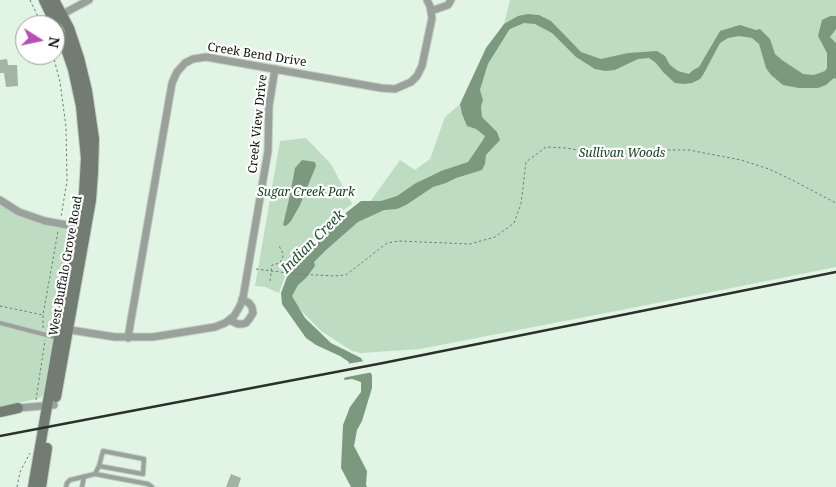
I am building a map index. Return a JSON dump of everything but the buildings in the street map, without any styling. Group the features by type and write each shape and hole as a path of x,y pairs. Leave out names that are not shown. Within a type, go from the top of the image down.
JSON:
{"main road":[{"path":"44,0 56,15"},
{"path":"54,0 58,15"},
{"path":"65,24 69,28 79,58 87,91 88,130"},
{"name":"West Buffalo Grove Road","path":"34,487 51,405 84,194 88,130"},
{"name":"West Buffalo Grove Road","path":"63,332 91,200 93,172 88,130"},
{"name":"West Buffalo Grove Road","path":"41,487 51,405"},
{"path":"0,412 18,408"}],"street":[{"path":"62,15 89,0"},
{"name":"Creek Bend Drive","path":"128,338 172,83 176,72 185,63 193,59 206,57 395,89 411,82 417,76 422,66 432,18 427,0"},
{"path":"431,11 448,5 451,0"},
{"name":"Creek View Drive","path":"229,320 237,312 242,299 268,151 269,106 275,69"},
{"path":"0,200 19,212 44,221 78,227"},
{"path":"63,332 128,338 153,337 215,327 229,320 242,324 246,323 253,313 249,303 242,299"},
{"path":"18,408 51,405"}],"lane":[{"path":"0,323 44,334 63,332"},
{"path":"95,474 102,452 143,458 143,474 152,486"},
{"path":"99,466 143,474"},
{"path":"66,487 68,481 95,474 152,486"},
{"path":"82,487 84,477"}],"path":[{"path":"30,0 37,15"},
{"path":"56,65 60,82 66,127 67,181 61,213"},
{"path":"258,269 335,276 346,275 387,243 470,244 495,237 514,223 521,204 526,162 546,147 588,152 689,150 741,160 769,169 836,203"},
{"path":"36,406 45,342 44,315 58,232"},
{"path":"270,281 272,265 280,263 282,258 279,246"},
{"path":"0,306 44,315"},
{"path":"17,487 20,472 30,453"}],"green space":[{"name":"Sullivan Woods","path":"510,0 836,0 836,267 420,349 361,353 352,351 321,331 287,296 289,282 360,216 400,160 415,170 430,159 445,117 460,104 475,106 488,64 510,30 504,24"},
{"name":"Sugar Creek Park","path":"306,138 331,164 352,204 329,221 289,265 279,293 265,287 255,286 280,141"},
{"path":"0,203 22,217 63,228 70,235 69,251 43,395 40,398 0,407"}],"shaded area":[{"name":"Indian Creek","path":"528,14 539,15 551,21 581,52 601,59 628,53 657,51 665,56 670,65 678,71 689,74 699,67 720,31 740,25 756,30 760,29 770,39 775,54 782,60 803,74 814,75 825,71 827,68 827,53 818,36 822,20 830,16 836,16 836,29 830,37 836,43 836,79 834,78 826,85 818,88 799,88 783,85 766,68 759,44 752,38 739,36 728,38 720,43 700,79 692,83 675,83 649,58 638,59 615,70 595,69 576,57 552,33 535,24 524,23 510,29 488,64 480,90 483,100 481,106 482,117 497,132 500,140 486,155 482,170 433,187 406,205 397,209 384,210 358,222 314,262 315,266 298,285 292,296 305,318 331,343 361,358 372,375 372,388 362,421 357,430 354,446 367,471 367,487 351,487 341,468 343,425 350,407 361,392 361,382 352,379 344,380 349,362 306,338 282,304 281,293 287,277 297,263 338,219 361,201 381,201 397,196 416,183 441,171 468,162 485,136 476,129 467,126 460,104 486,48 504,24 518,16"},
{"path":"302,160 315,162 316,166 300,205 286,226 283,225 295,168"}],"pier":[{"path":"365,361 373,372 342,378 346,364"}],"railway":[{"path":"0,436 383,363 836,272"}]}
